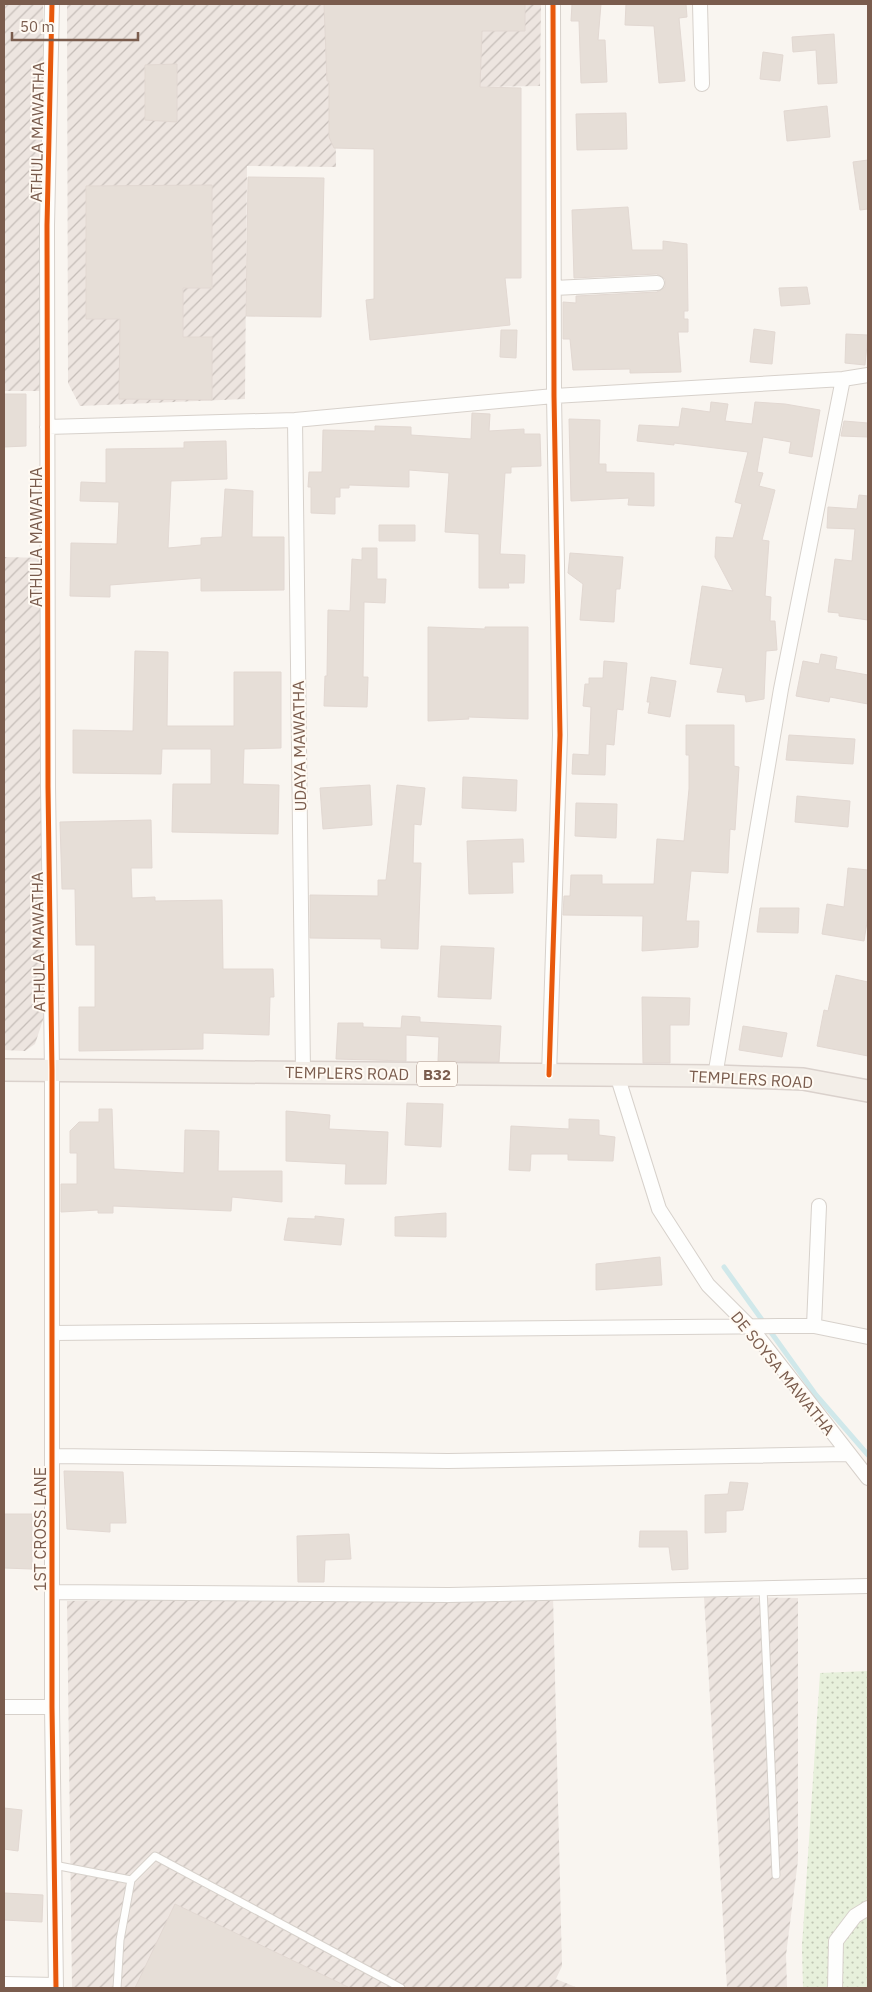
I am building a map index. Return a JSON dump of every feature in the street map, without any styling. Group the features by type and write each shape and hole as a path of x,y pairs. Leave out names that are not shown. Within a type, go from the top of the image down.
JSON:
{"main road":[{"name":"TEMPLERS ROAD","path":"4,1070 715,1076 803,1079 868,1091"}],"street":[{"name":"ATHULA MAWATHA","path":"52,4 47,225 48,787 52,1070"},
{"path":"549,1075 560,735 554,396 553,4"},
{"path":"700,4 702,84"},
{"path":"554,288 657,283"},
{"path":"47,427 295,420 554,396 868,376"},
{"path":"715,1076 781,689 843,379"},
{"name":"UDAYA MAWATHA","path":"295,420 302,1072"},
{"name":"1ST CROSS LANE","path":"52,1070 52,1707 56,1986"},
{"name":"DE SOYSA MAWATHA","path":"617,1075 659,1209 708,1285 756,1327 847,1454 868,1478"},
{"path":"814,1326 819,1206"},
{"path":"53,1333 814,1326 868,1337"},
{"path":"53,1456 448,1461 847,1454"},
{"path":"53,1592 449,1595 868,1586"},
{"path":"4,1706 52,1707"},
{"path":"835,1988 836,1941 855,1916 868,1908"},
{"path":"4,1984 56,1986"}],"lane":[{"path":"762,1588 776,1875"},
{"path":"117,1988 120,1940 131,1880 155,1856 401,1988"},
{"path":"54,1865 131,1880"}],"shaded area":[{"path":"4,4 43,4 42,391 4,391"},
{"path":"67,4 541,4 540,86 335,89 336,167 247,166 245,399 80,406 68,383"},
{"path":"4,557 45,558 46,1011 35,1044 25,1051 4,1050"},
{"path":"553,1595 562,1966 556,1979 578,1988 72,1988 67,1601"},
{"path":"704,1597 798,1598 798,1860 786,1955 787,1988 727,1988"}],"green space":[{"path":"868,1671 868,1988 803,1988 802,1946 820,1673"}],"building":[{"path":"324,4 525,4 525,31 482,31 480,87 521,88 521,278 505,278 510,325 370,340 366,300 374,299 374,149 334,148 329,137 329,81 327,81"},
{"path":"572,4 601,4 598,40 605,40 607,82 581,83 579,21 571,21"},
{"path":"626,4 686,4 687,17 679,18 685,81 659,83 654,26 625,25"},
{"path":"834,34 837,83 818,84 816,50 793,52 792,37"},
{"path":"763,52 783,55 780,81 760,79"},
{"path":"177,64 177,122 145,120 145,65"},
{"path":"827,106 830,137 787,141 784,111"},
{"path":"626,113 627,149 577,150 576,114"},
{"path":"868,160 868,209 860,210 853,162"},
{"path":"248,177 324,178 321,317 246,316"},
{"path":"212,185 212,288 183,288 183,337 212,337 212,400 119,399 120,319 86,319 86,186"},
{"path":"628,207 632,250 663,250 663,241 687,244 688,311 684,311 684,319 688,319 688,332 678,332 681,372 630,373 630,369 573,370 570,339 563,339 563,302 576,303 576,296 657,292 665,287 665,279 657,274 574,278 572,210"},
{"path":"807,287 810,304 781,306 779,288"},
{"path":"754,329 775,332 772,364 750,362"},
{"path":"501,330 517,330 516,358 500,357"},
{"path":"846,334 868,335 865,365 845,363"},
{"path":"4,394 26,394 26,446 4,447"},
{"path":"711,402 728,404 725,421 752,424 755,402 785,404 820,410 812,457 789,453 791,442 763,437 757,472 763,473 759,486 775,490 762,540 769,541 765,596 771,597 770,621 775,621 777,650 766,651 764,699 746,702 745,695 717,692 723,668 690,664 702,586 733,591 715,557 716,537 733,538 742,504 735,502 748,452 674,443 674,445 637,441 639,425 679,427 682,408 710,412"},
{"path":"472,413 490,414 489,431 524,429 524,434 540,434 541,466 511,467 511,473 505,473 500,554 525,555 524,583 508,583 509,588 479,588 479,534 445,532 449,473 409,470 409,487 349,485 349,488 340,488 340,497 335,497 335,514 311,513 311,487 308,487 309,472 322,472 323,430 375,431 375,426 411,427 411,435 471,439"},
{"path":"569,419 600,420 599,464 606,464 606,472 654,473 654,506 628,505 629,498 571,501"},
{"path":"844,421 868,423 868,437 841,436"},
{"path":"226,441 227,479 171,481 168,548 201,545 201,538 222,537 225,489 253,491 252,537 284,537 284,590 201,591 201,578 110,585 110,597 70,596 71,543 117,544 119,502 80,501 81,482 106,483 106,449 184,448 184,442"},
{"path":"859,495 868,496 868,620 839,616 839,613 828,612 835,559 852,561 855,529 827,528 828,507 857,509"},
{"path":"379,525 415,525 415,541 379,541"},
{"path":"362,548 377,548 377,579 386,579 385,603 364,602 363,677 368,677 367,707 324,706 325,676 327,676 328,610 350,611 352,559 362,560"},
{"path":"570,553 623,557 620,589 616,589 614,622 580,620 583,584 568,573"},
{"path":"428,627 485,629 485,627 528,627 528,719 468,717 469,719 428,721"},
{"path":"135,651 168,652 167,726 234,726 234,672 281,672 281,748 244,749 243,784 279,785 278,834 172,832 173,784 211,784 211,749 162,749 161,774 73,773 73,730 133,731"},
{"path":"821,654 837,657 835,669 868,675 868,704 830,697 829,702 796,696 803,661 819,664"},
{"path":"604,661 627,663 623,710 617,709 614,745 606,744 605,775 572,774 573,754 589,755 591,707 583,706 585,684 589,684 589,678 603,678"},
{"path":"651,677 676,681 670,717 648,713 650,702 647,702"},
{"path":"686,725 734,725 734,766 739,767 735,830 730,829 728,873 691,871 686,921 699,921 698,947 642,951 643,916 563,915 564,896 570,896 571,875 602,875 602,884 654,884 657,839 684,841 689,789 689,755 686,755"},
{"path":"789,735 855,739 853,764 786,760"},
{"path":"463,777 517,780 516,811 462,808"},
{"path":"370,785 372,825 323,829 320,788"},
{"path":"397,785 425,788 421,825 414,824 413,863 421,863 418,949 381,948 381,939 310,938 310,895 378,896 378,880 386,880"},
{"path":"797,796 850,801 848,827 795,822"},
{"path":"576,803 617,804 616,838 575,836"},
{"path":"151,820 152,868 131,868 132,898 155,897 155,901 222,900 223,969 273,969 274,997 270,997 269,1035 203,1033 203,1049 79,1051 79,1007 95,1007 95,945 76,945 75,889 62,889 60,822"},
{"path":"523,839 524,862 512,862 513,893 469,894 467,841"},
{"path":"848,868 868,870 868,916 864,941 822,934 827,904 844,907"},
{"path":"760,908 799,908 798,933 757,932"},
{"path":"441,946 494,948 491,999 438,997"},
{"path":"836,975 868,982 868,1056 817,1046 824,1010 828,1011"},
{"path":"642,997 690,998 689,1025 670,1025 670,1063 643,1063"},
{"path":"402,1016 420,1017 420,1022 501,1026 499,1062 438,1061 439,1037 406,1035 406,1061 336,1059 338,1023 363,1023 363,1027 401,1028"},
{"path":"743,1026 787,1033 782,1057 739,1050"},
{"path":"407,1103 443,1104 441,1147 405,1145"},
{"path":"99,1109 112,1109 114,1169 184,1173 185,1130 219,1131 218,1171 282,1171 282,1202 232,1197 231,1211 113,1206 113,1213 98,1213 98,1210 61,1212 61,1184 77,1184 77,1153 70,1153 70,1131 79,1122 99,1122"},
{"path":"286,1111 330,1115 329,1129 388,1132 386,1184 345,1184 346,1164 286,1161"},
{"path":"569,1119 599,1120 599,1135 615,1137 613,1161 568,1160 568,1154 531,1154 530,1171 509,1170 511,1126 569,1129"},
{"path":"446,1213 446,1237 395,1236 395,1217"},
{"path":"315,1216 344,1219 341,1245 284,1240 288,1218 315,1219"},
{"path":"660,1257 662,1285 596,1290 596,1264"},
{"path":"64,1471 123,1472 126,1523 110,1523 110,1532 67,1529"},
{"path":"730,1482 748,1483 743,1510 726,1511 726,1532 705,1533 705,1495 728,1494"},
{"path":"4,1514 32,1514 32,1569 4,1568"},
{"path":"640,1531 687,1531 688,1569 672,1570 669,1547 639,1547"},
{"path":"349,1534 351,1559 325,1560 324,1582 298,1582 297,1536"},
{"path":"4,1808 22,1810 18,1851 4,1849"},
{"path":"4,1893 43,1895 42,1922 4,1920"},
{"path":"175,1904 350,1988 135,1988"}],"waterway":[{"path":"724,1267 816,1395 868,1455"}],"cycle path":[{"path":"52,4 47,225 48,787 52,1070 52,1707 56,1988"},
{"path":"549,1075 560,735 554,396 553,4"}]}
